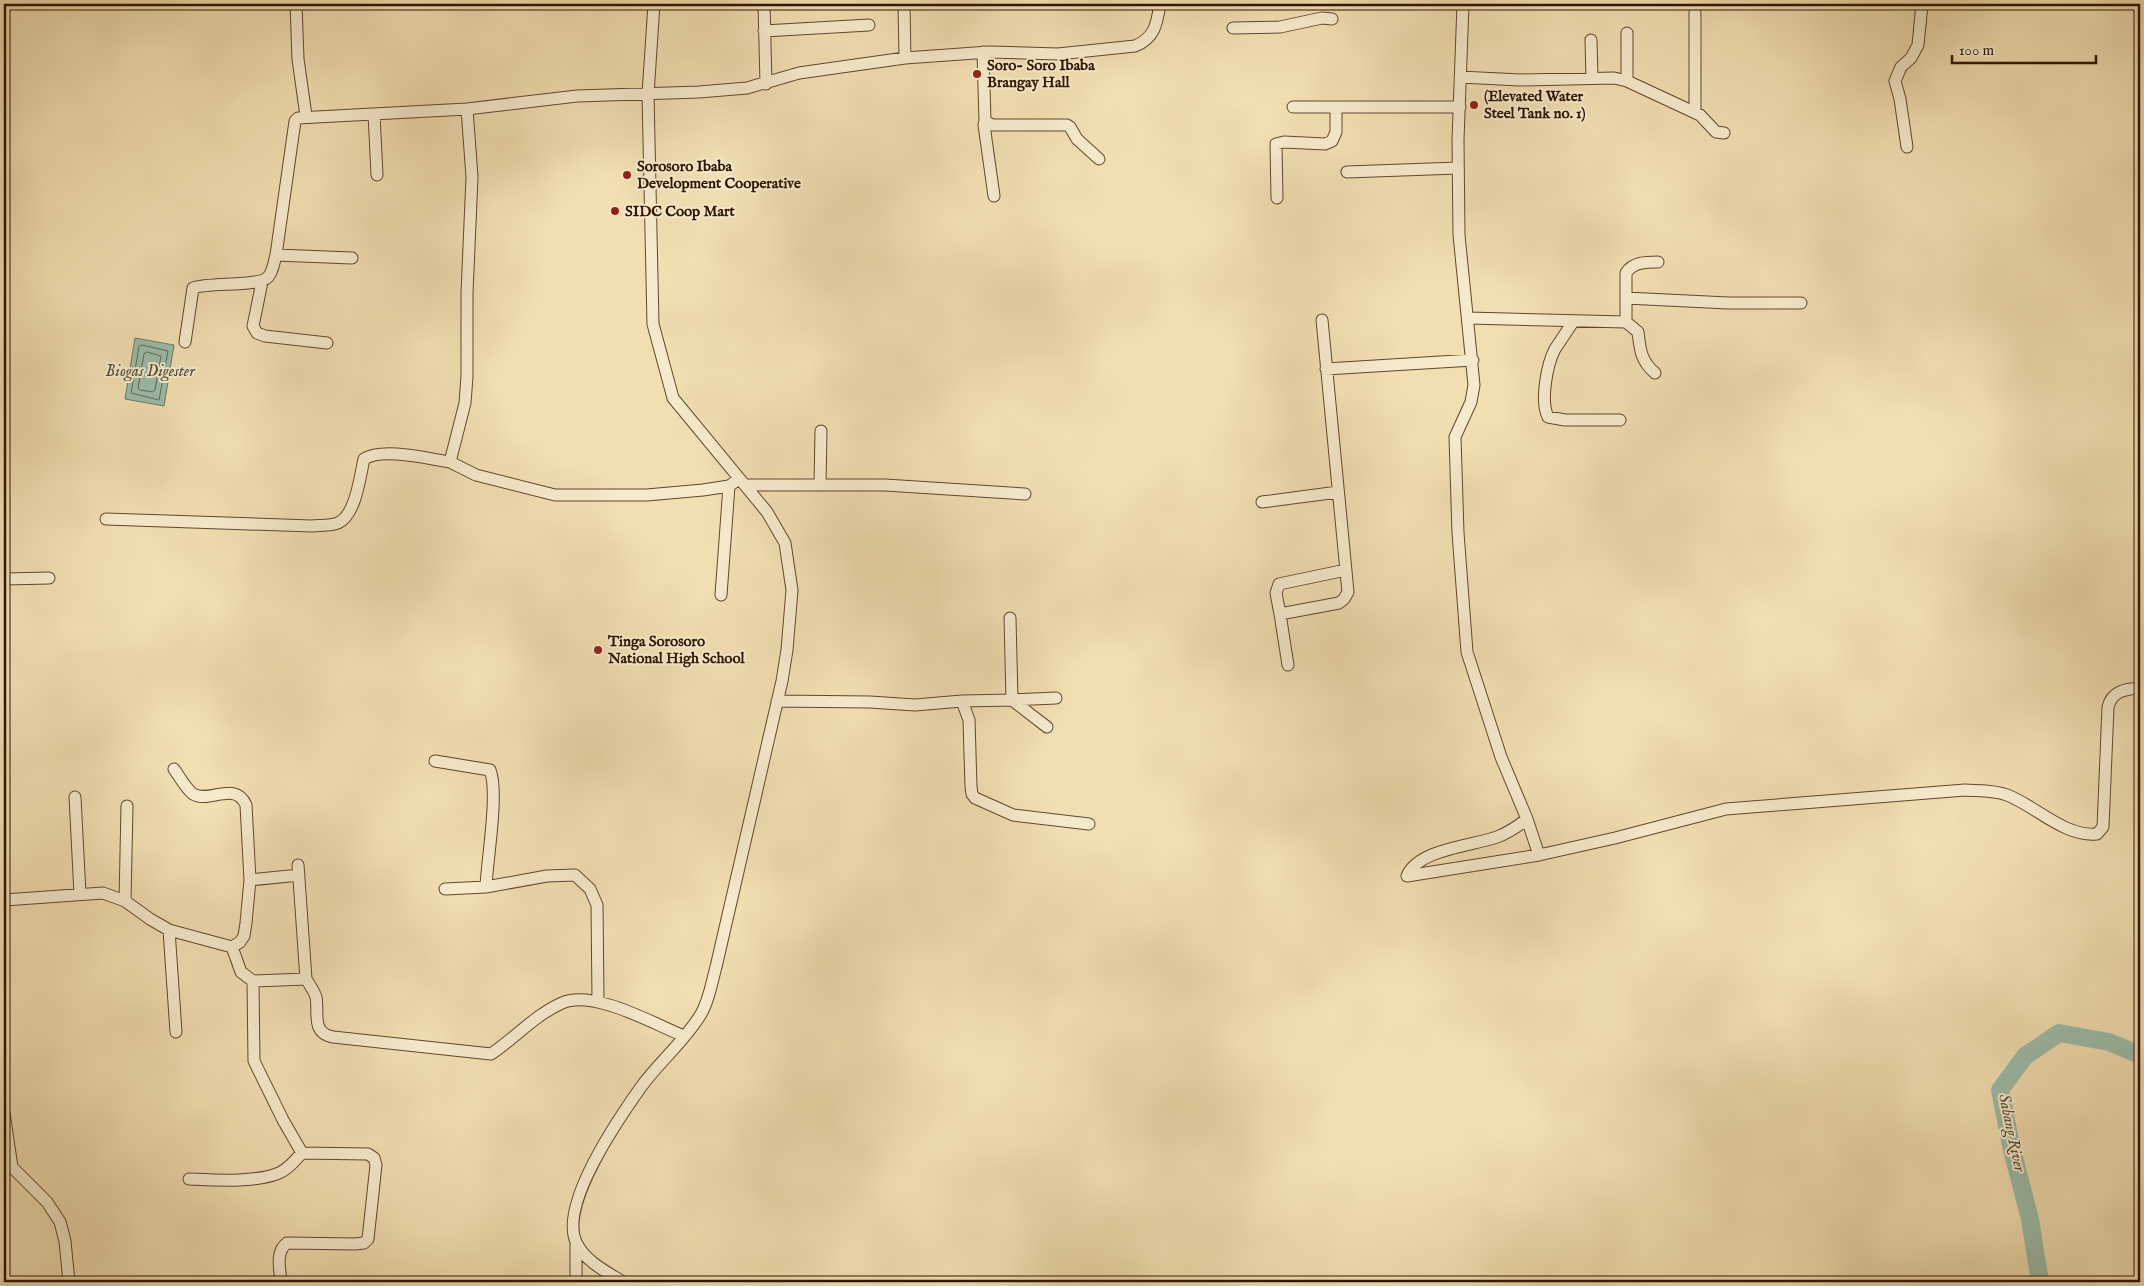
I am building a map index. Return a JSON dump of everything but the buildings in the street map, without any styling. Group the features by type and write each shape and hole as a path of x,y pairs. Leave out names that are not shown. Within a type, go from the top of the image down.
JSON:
{"street":[{"path":"296,4 298,59 306,116"},
{"path":"576,1282 574,1217 579,1196 590,1166 642,1086 702,1012 716,967 788,650 792,590 786,543 768,512 673,398 653,324 648,94 654,4"},
{"path":"764,4 766,84"},
{"path":"904,4 905,58"},
{"path":"186,342 193,288 213,284 262,282 270,276 276,255 295,122 298,118 306,116 467,109 558,98 700,92 747,88 799,73 905,58 983,52 1058,54 1135,46 1143,43 1152,34 1157,23 1160,4"},
{"path":"1463,4 1458,168 1459,235 1474,385 1471,402 1455,437 1458,533 1467,652 1501,757 1527,819 1539,855"},
{"path":"1907,148 1900,99 1895,81 1901,67 1911,58 1918,46 1922,4"},
{"path":"1695,13 1695,112"},
{"path":"1233,28 1280,27 1322,18 1332,18"},
{"path":"764,31 869,25"},
{"path":"1626,82 1627,33"},
{"path":"1591,40 1592,78"},
{"path":"983,52 986,121 984,125 994,196"},
{"path":"1460,77 1520,80 1608,78 1626,82 1695,112 1703,117 1716,132 1724,133"},
{"path":"1293,107 1460,107"},
{"path":"1277,198 1276,144 1284,142 1326,144 1332,141 1336,132 1336,107"},
{"path":"450,462 466,403 467,294 472,177 467,109"},
{"path":"374,114 376,175"},
{"path":"986,121 992,125 1066,125 1070,127 1077,139 1099,158"},
{"path":"1348,172 1458,168"},
{"path":"276,255 352,258"},
{"path":"1626,322 1626,273 1629,268 1636,264 1658,262"},
{"path":"262,282 253,326 257,333 265,336 327,343"},
{"path":"1626,298 1728,303 1802,302"},
{"path":"1468,318 1626,322 1638,332 1642,358 1655,373"},
{"path":"1280,614 1339,604 1348,592 1322,320"},
{"path":"1573,322 1554,350 1546,381 1544,403 1548,417 1565,420 1620,420"},
{"path":"1326,369 1473,360"},
{"path":"820,485 821,431"},
{"path":"106,519 311,526 339,523 350,511 354,503 364,458 371,455 415,456 450,462 476,475 555,495 647,494 703,490 743,482 885,485 1024,494"},
{"path":"722,595 729,486"},
{"path":"1262,502 1338,492"},
{"path":"1288,665 1276,593 1279,584 1346,570"},
{"path":"4,579 49,578"},
{"path":"1010,618 1012,700"},
{"path":"1527,819 1506,833 1444,851 1425,859 1414,865 1407,876 1539,855 1615,838 1726,809 1965,790 2006,794 2072,830 2088,835 2098,834 2103,826 2108,707 2110,699 2116,693 2140,688"},
{"path":"777,701 870,702 916,705 962,701 1056,698"},
{"path":"1012,700 1047,726"},
{"path":"962,701 969,720 971,787 975,798 1013,815 1088,824"},
{"path":"435,761 490,770 492,776 492,809 486,887"},
{"path":"4,900 103,893 126,901 150,919 169,930 232,947 240,942 244,936 250,880 246,805 243,798 236,794 200,796 193,794 174,769"},
{"path":"75,797 80,894"},
{"path":"126,901 127,806"},
{"path":"250,880 298,870 306,979 316,997 319,1028 325,1036 491,1054 519,1030 563,1002 576,999 598,1000 684,1036"},
{"path":"445,889 486,887 547,876 574,875 584,881 597,905 598,1000"},
{"path":"169,930 176,1032"},
{"path":"232,947 241,972 253,981 306,979"},
{"path":"253,981 254,1061 283,1120 302,1153"},
{"path":"4,1113 8,1167 47,1202 60,1222 65,1241 69,1282"},
{"path":"189,1179 230,1180 278,1174 289,1167 302,1153 368,1154 374,1158 376,1165 368,1239 364,1243 287,1243 279,1253 281,1282"},
{"path":"576,1244 587,1258 623,1282"}],"water":[{"name":"Biogas Digester","path":"135,338 174,345 164,406 125,399"}],"waterway":[{"name":"Sabang River","path":"2040,1282 2030,1219 2012,1150 2000,1090 2025,1056 2059,1033 2109,1042 2140,1055"}],"place":[{"name":"Soro- Soro Ibaba Brangay Hall","path":"977,74"},
{"name":"(Elevated Water Steel Tank no. 1)","path":"1474,105"},
{"name":"Sorosoro Ibaba Development Cooperative","path":"627,175"},
{"name":"SIDC Coop Mart","path":"615,211"},
{"name":"Tinga Sorosoro National High School","path":"598,650"}]}
